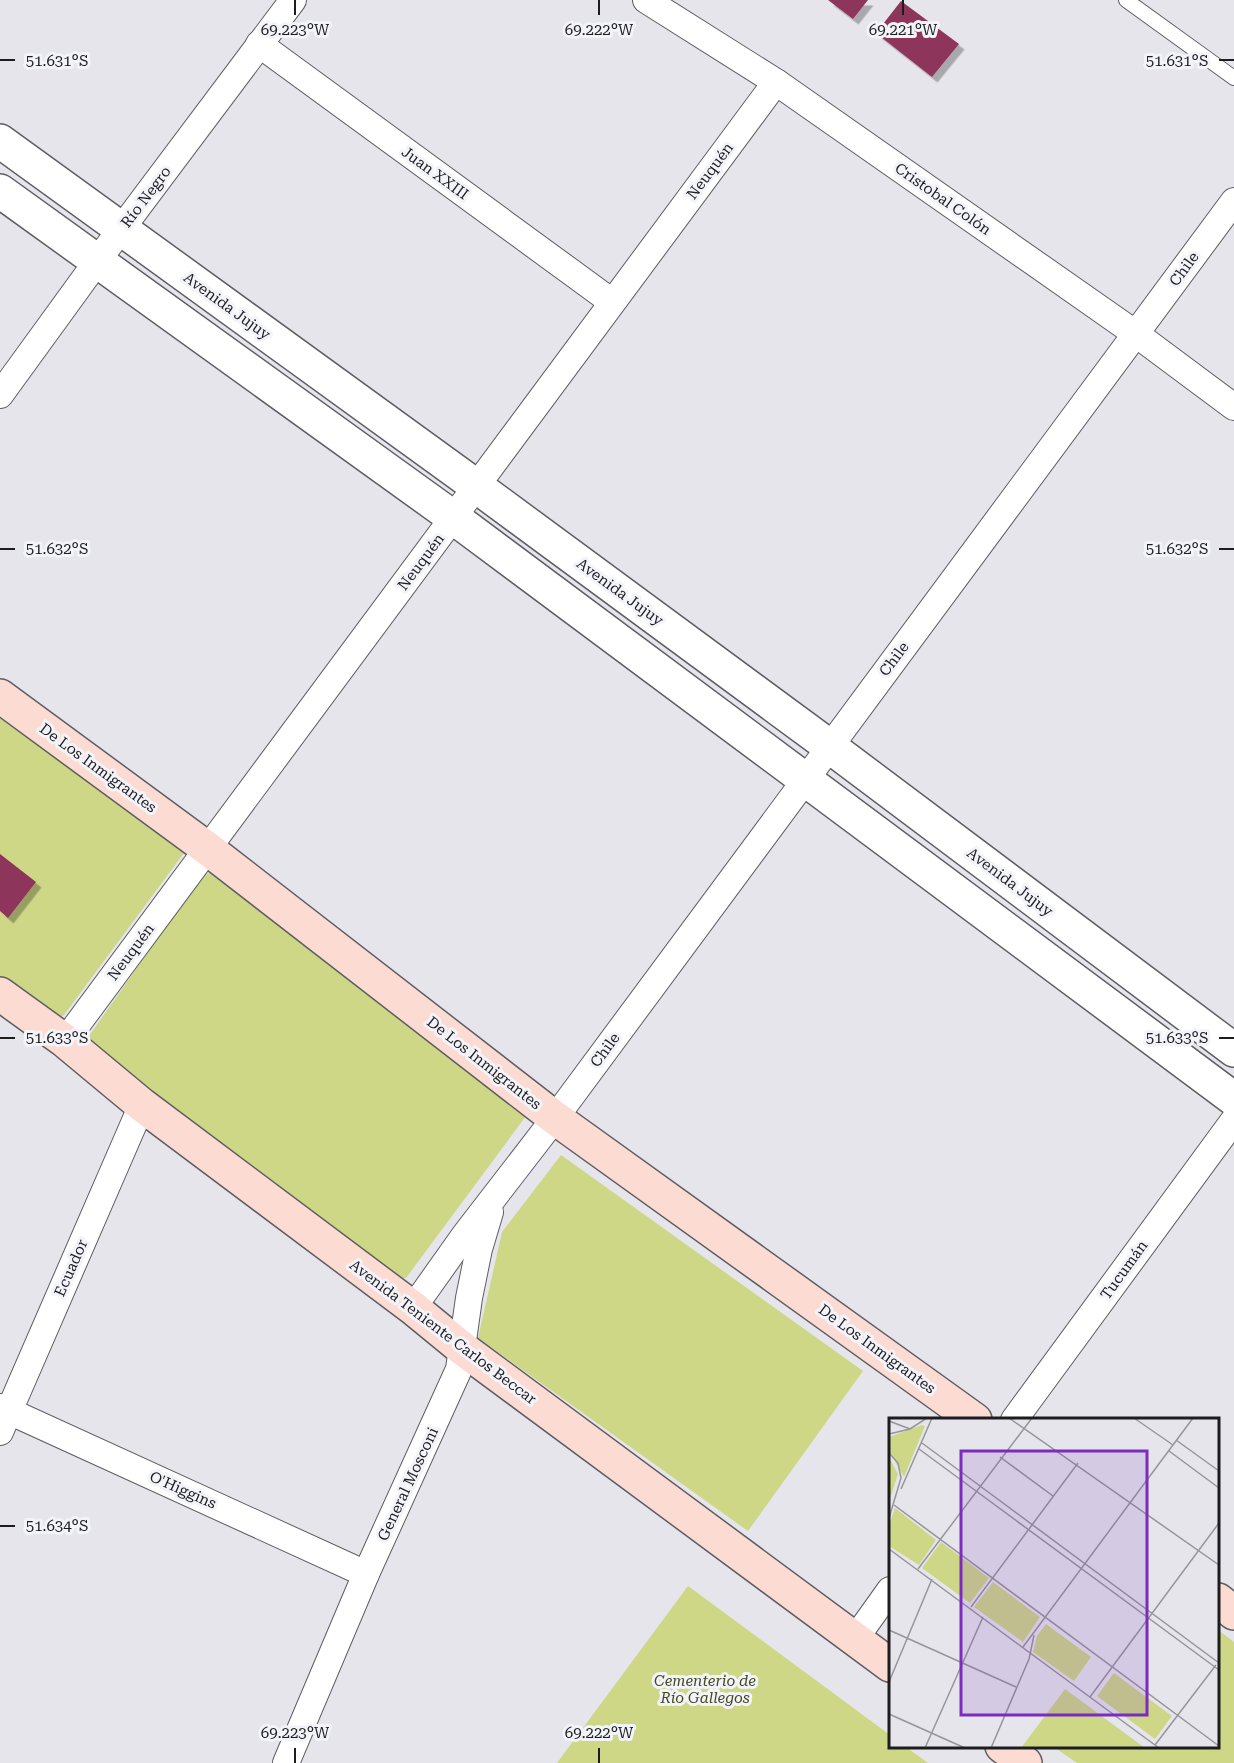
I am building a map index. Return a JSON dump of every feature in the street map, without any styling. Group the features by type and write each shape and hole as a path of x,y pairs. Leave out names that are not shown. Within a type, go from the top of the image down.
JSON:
{"main road":[{"name":"De Los Inmigrantes","path":"0,696 208,849 555,1118 974,1418"},
{"name":"Avenida Teniente Carlos Beccar","path":"0,994 65,1041 142,1105 413,1308 463,1349 889,1664"},
{"path":"1219,1601 1234,1612"},
{"path":"1005,1748 1025,1763"}],"street":[{"name":"Río Negro","path":"0,395 293,0"},
{"name":"Cristobal Colón","path":"656,3 776,82 1136,334 1234,407"},
{"name":"Juan XXIII","path":"259,44 612,302"},
{"name":"Neuquén","path":"65,1041 776,82"},
{"name":"Avenida Jujuy","path":"0,141 476,486 829,746 1234,1050"},
{"path":"0,190 454,518 1234,1099"},
{"name":"Chile","path":"555,1118 1234,201"},
{"name":"Ecuador","path":"3,1417 142,1105"},
{"name":"General Mosconi","path":"413,1308 555,1118"},
{"name":"Tucumán","path":"1015,1418 1234,1120"},
{"name":"General Mosconi","path":"286,1763 366,1574 453,1386 463,1349 469,1298 479,1249 496,1195"},
{"name":"O'Higgins","path":"3,1417 366,1574"},
{"path":"855,1639 889,1593"}],"lane":[{"path":"1126,0 1234,78"}],"green space":[{"path":"0,710 185,848 184,853 64,1015 59,1018 0,976"},
{"path":"210,873 527,1106 529,1112 406,1278 401,1278 86,1049 86,1040 202,876"},
{"path":"561,1155 863,1371 748,1531 478,1338 502,1232"},
{"name":"Cementerio de Río Gallegos","path":"688,1586 889,1734 889,1748 907,1748 928,1763 557,1763"},
{"path":"1219,1631 1234,1642 1234,1763 1077,1763 1055,1748 1219,1748"}],"building":[{"path":"828,0 868,0 853,19"},
{"path":"901,1 959,44 932,77 876,33"},
{"path":"0,854 36,882 8,918 0,911"}]}
